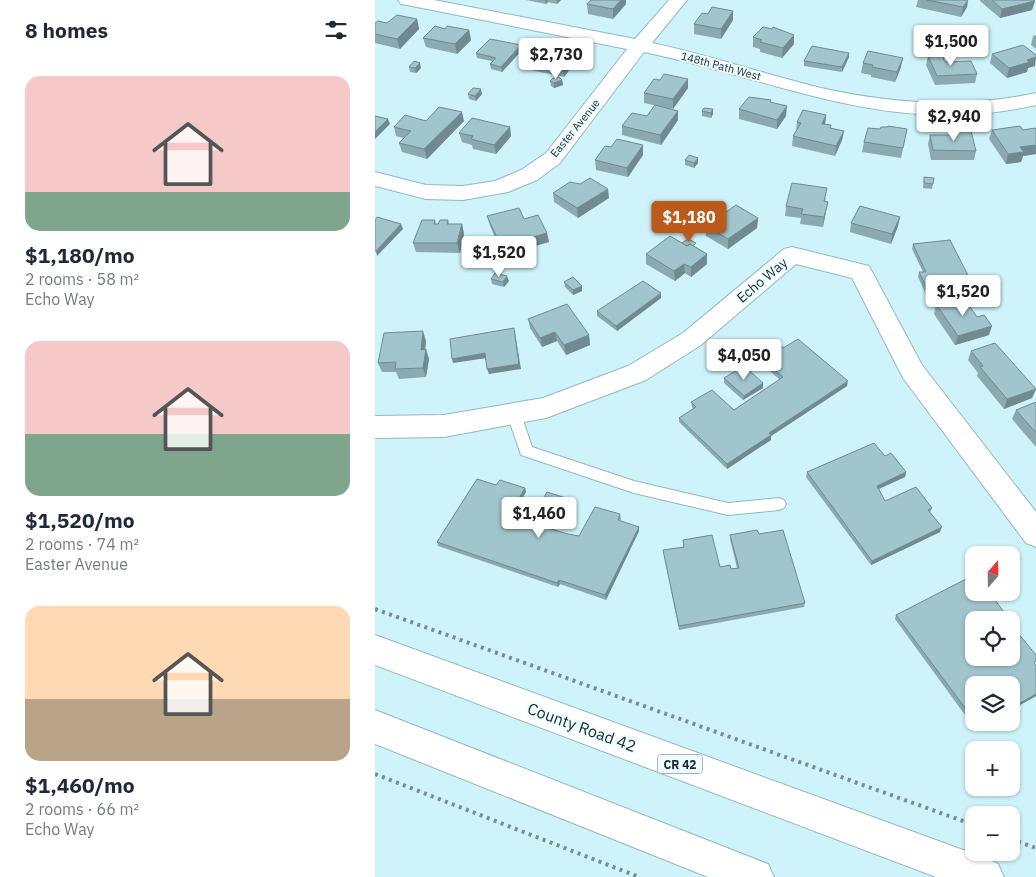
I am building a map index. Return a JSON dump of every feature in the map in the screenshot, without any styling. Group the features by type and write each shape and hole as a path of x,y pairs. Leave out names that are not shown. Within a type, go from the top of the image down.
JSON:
{"main road":[{"name":"148th Path West","path":"407,0 695,58 820,93 890,107 947,111 1017,104 1036,99"},
{"name":"Easter Avenue","path":"375,179 427,192 463,194 499,187 529,175 553,158 639,46 678,0"},
{"name":"Echo Way","path":"375,427 444,426 546,408 637,373 692,339 792,255 861,272 912,371 1036,534"},
{"name":"County Road 42","path":"375,650 985,877"},
{"path":"375,726 755,877"}],"lane":[{"path":"514,414 526,451 634,487 728,509 779,504"}],"path":[{"path":"375,609 965,822"},
{"path":"375,774 639,877"},
{"path":"1020,842 1036,848"}],"building":[{"path":"591,0 621,0 613,9 587,4"},
{"path":"927,0 968,0 963,7"},
{"path":"992,0 1034,0 1035,1 1002,9"},
{"path":"712,7 733,11 721,29 694,24 702,13 708,14"},
{"path":"397,15 417,19 397,39 375,34 375,23 378,21 387,23"},
{"path":"435,26 445,29 447,26 469,30 455,44 423,38"},
{"path":"763,27 772,29 773,27 794,35 783,48 760,42 762,40 753,37"},
{"path":"490,39 521,45 501,67 490,64 496,58 476,53"},
{"path":"541,45 563,50 561,52 573,55 562,67 519,58 530,46 538,48"},
{"path":"1023,45 1036,55 1036,57 1027,60 1030,62 1009,68 992,54"},
{"path":"812,46 849,53 842,67 804,61"},
{"path":"868,51 903,58 897,72 872,67 873,65 863,63"},
{"path":"942,55 945,62 971,61 977,74 937,76 928,56"},
{"path":"414,61 420,63 415,68 409,67"},
{"path":"664,74 688,79 673,99 644,93 654,79 660,80"},
{"path":"559,77 562,80 554,83 550,81 553,78"},
{"path":"473,88 481,89 475,96 468,94"},
{"path":"749,97 771,100 770,102 787,106 777,120 739,109"},
{"path":"655,105 678,111 660,135 622,126 632,113 647,116"},
{"path":"439,107 462,112 424,149 399,143 411,131 394,127 405,115 426,121"},
{"path":"704,108 713,109 711,113 702,111"},
{"path":"803,110 826,115 822,124 831,125 830,128 844,131 836,146 793,136 801,123 797,122"},
{"path":"375,116 388,119 375,132"},
{"path":"472,118 510,127 494,145 471,139 473,136 459,133"},
{"path":"888,126 907,129 903,148 864,142 868,128 880,129 881,127"},
{"path":"1020,126 1023,130 1035,128 1036,145 1020,147 1024,152 1008,154 992,130"},
{"path":"953,131 971,131 976,151 933,150 930,135 954,135"},
{"path":"617,139 643,145 627,168 595,160 605,146 611,147"},
{"path":"689,155 698,158 694,163 685,160"},
{"path":"924,177 934,178 933,184 924,183"},
{"path":"590,178 608,189 577,208 553,193 570,182 580,184"},
{"path":"792,183 827,188 824,201 828,202 824,217 801,214 803,209 786,206"},
{"path":"736,205 758,218 728,239 706,226"},
{"path":"860,206 900,217 892,234 851,223"},
{"path":"519,208 524,219 538,215 547,233 501,246 487,216"},
{"path":"377,217 401,224 375,251 375,220"},
{"path":"422,220 435,220 434,224 438,224 440,220 448,220 447,224 462,224 457,243 413,243"},
{"path":"670,236 687,246 690,244 707,254 691,267 684,264 674,271 646,254"},
{"path":"688,239 696,243 693,246 690,244 687,246 682,243"},
{"path":"950,240 974,287 929,292 919,272 926,272 913,244"},
{"path":"495,273 507,276 503,282 491,279"},
{"path":"573,277 582,286 573,290 564,282"},
{"path":"643,281 661,293 616,326 597,311"},
{"path":"964,298 977,317 984,315 992,326 958,336 936,304"},
{"path":"567,304 589,335 564,345 555,332 540,338 528,319"},
{"path":"514,328 519,364 487,369 485,353 452,359 450,339"},
{"path":"423,331 421,350 426,349 423,368 395,369 396,362 378,363 384,333"},
{"path":"798,339 848,381 769,433 771,435 727,464 679,418 696,407 691,402 712,390 734,410 783,377 760,357 780,345 783,348"},
{"path":"995,343 1036,389 1007,399 980,367 983,366 971,351"},
{"path":"744,366 763,383 744,396 724,378"},
{"path":"1036,402 1036,433 1016,410"},
{"path":"874,443 885,456 891,453 906,472 877,486 885,501 916,487 932,508 928,510 942,527 872,561 807,472"},
{"path":"477,479 496,485 500,480 525,488 508,516 568,534 579,536 595,507 620,514 618,520 639,527 605,595 559,580 557,583 437,542"},
{"path":"547,492 572,500 558,525 532,517"},
{"path":"757,530 759,534 783,530 805,603 679,626 663,550 684,547 683,540 712,535 720,567 730,565 731,569 739,568 730,535"},
{"path":"965,580 965,601 996,601 1003,611 965,611 965,666 1020,666 1020,635 1036,655 1034,663 1036,666 1036,694 1020,703 1020,676 965,676 965,708 896,615"}]}
